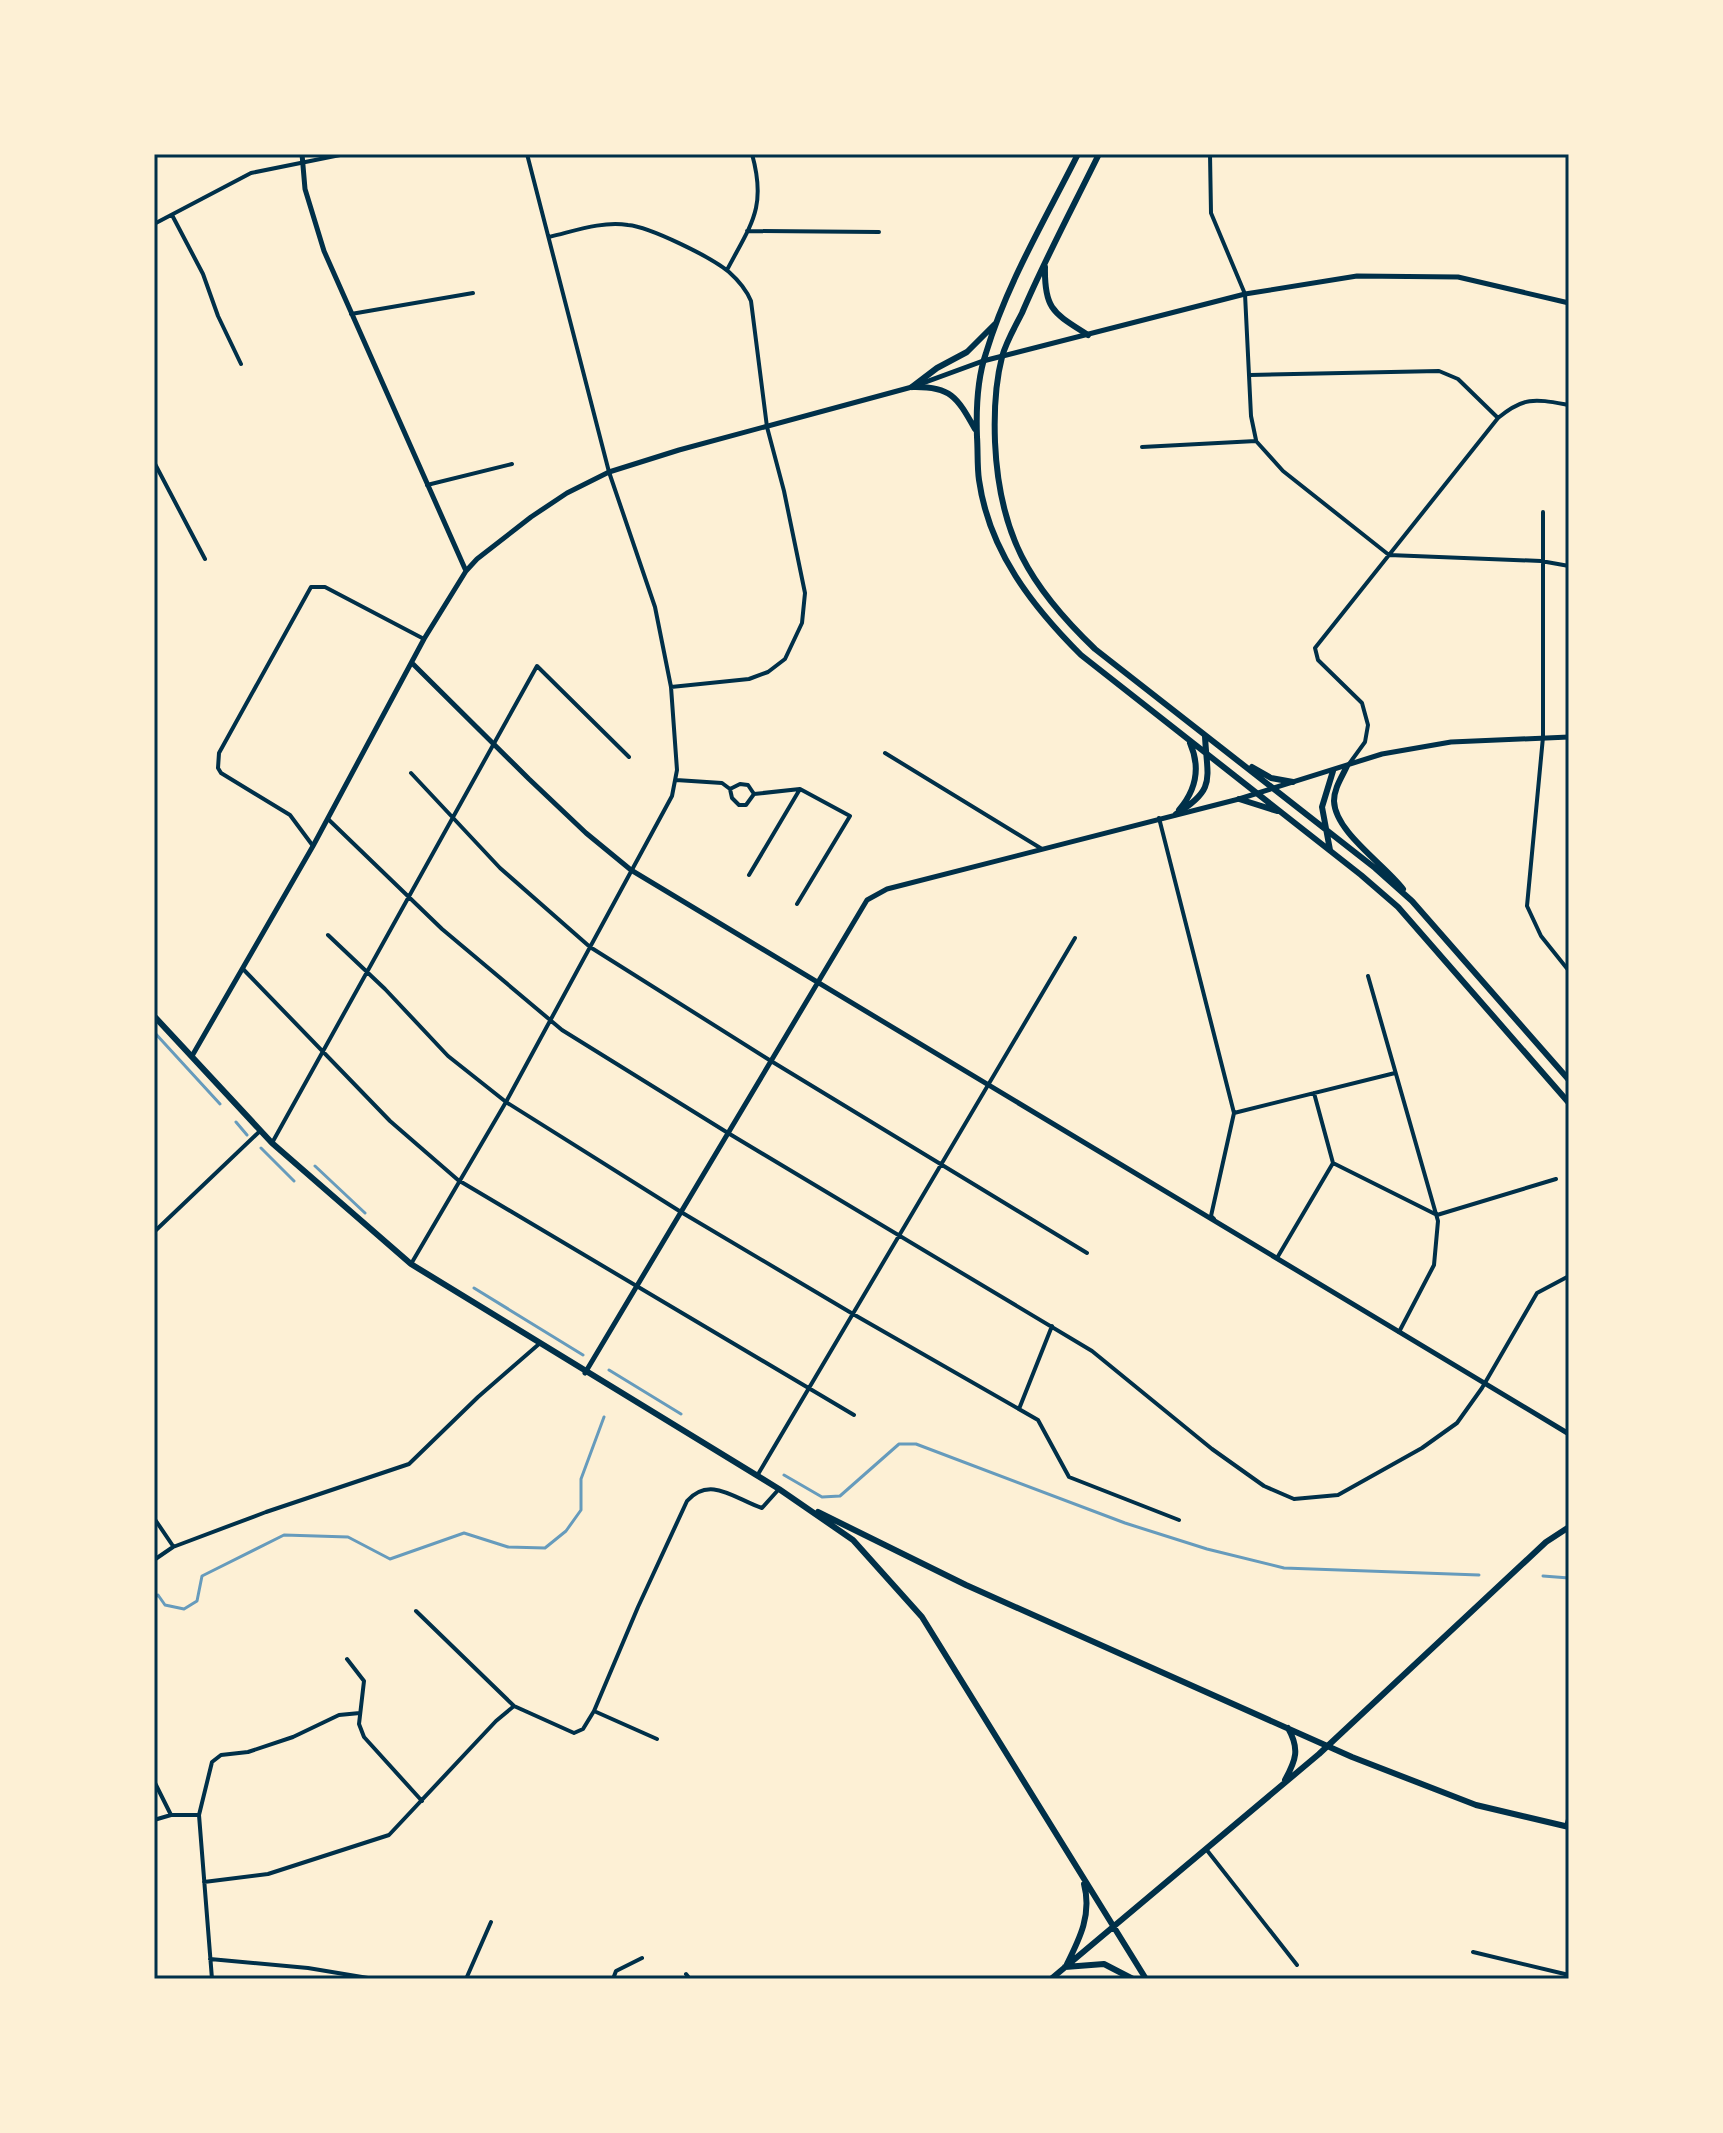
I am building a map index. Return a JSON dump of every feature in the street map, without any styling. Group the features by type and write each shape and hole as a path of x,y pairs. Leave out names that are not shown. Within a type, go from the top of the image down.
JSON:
{"main road":[{"path":"1078,154 1017,276 983,361 976,415 979,480 991,529 1015,578 1044,618 1081,655 1284,813 1398,907 1569,1103"},
{"path":"1099,154 1002,357 995,418 997,481 1008,528 1031,574 1056,607 1095,649 1327,829 1412,901"},
{"path":"1045,263 1047,301 1061,318 1088,335"},
{"path":"912,387 937,368 967,352 998,321"},
{"path":"912,387 933,387 951,393 963,407 977,433"},
{"path":"1176,814 1198,801 1206,788 1205,735"},
{"path":"1176,814 1192,791 1197,771 1195,755 1188,740"},
{"path":"1233,757 1271,778 1293,782"},
{"path":"1347,766 1334,799 1343,825 1394,877 1569,1080"},
{"path":"1330,850 1322,807 1333,771"},
{"path":"1239,799 1284,813"},
{"path":"154,1016 272,1143 411,1264 779,1489 853,1540 922,1617 1146,1979"},
{"path":"811,1509 829,1515 966,1585 1328,1745 1476,1805 1568,1827"},
{"path":"1051,1979 1284,1784 1546,1542 1569,1527"},
{"path":"1284,1784 1295,1761 1297,1744 1286,1726"},
{"path":"1065,1967 1082,1934 1089,1900 1081,1874"},
{"path":"1065,1967 1104,1964 1133,1979"}],"street":[{"path":"302,154 311,216 351,314 388,390 466,571"},
{"path":"154,224 251,173 345,154"},
{"path":"411,1264 506,1102 672,796 676,780 671,687 655,607 609,472 527,154"},
{"path":"727,270 758,209 759,179 752,154"},
{"path":"1210,154 1211,213 1245,294 1251,416 1256,441 1283,471 1389,555 1541,561 1569,566"},
{"path":"172,215 203,274 218,316 241,364"},
{"path":"548,238 598,225 628,225 660,235 727,270 744,287 751,301 767,427 805,593 802,623 785,659 768,672 749,679 671,687"},
{"path":"747,231 879,232"},
{"path":"192,1056 313,846 424,639 466,571 531,517 567,493 609,472 912,387 983,361 1245,294 1357,276 1458,277 1569,303"},
{"path":"351,314 473,293"},
{"path":"1248,375 1439,371 1458,379 1498,418"},
{"path":"1347,766 1365,742 1368,725 1362,703 1318,660 1315,648 1498,418 1513,405 1531,399 1569,405"},
{"path":"1142,447 1256,441"},
{"path":"154,462 205,559"},
{"path":"427,485 512,464"},
{"path":"1543,512 1543,737 1527,906 1541,936 1569,971"},
{"path":"313,846 290,815 221,773 218,768 219,753 311,587 325,587 424,639"},
{"path":"413,664 586,833 631,870 1569,1434"},
{"path":"272,1143 537,666 629,757"},
{"path":"585,1373 867,900 887,889 1239,799 1382,754 1451,742 1569,737"},
{"path":"885,753 1042,849"},
{"path":"411,773 500,868 590,947 1087,1253"},
{"path":"676,780 722,783 730,789 732,798 739,805 746,805 754,794 800,789 850,816 797,904"},
{"path":"730,789 740,784 748,785 754,794"},
{"path":"749,875 800,789"},
{"path":"1159,818 1234,1113 1211,1216 1218,1223"},
{"path":"328,819 442,929 550,1021 728,1133 1092,1351 1217,1453 1264,1486 1294,1499 1338,1495 1422,1448 1457,1423 1485,1383 1537,1293 1569,1276"},
{"path":"328,935 448,1056 506,1102 681,1212 1038,1420 1069,1477 1179,1520"},
{"path":"757,1476 1075,938"},
{"path":"243,969 390,1121 458,1180 854,1415"},
{"path":"1368,976 1438,1221 1434,1265 1399,1332"},
{"path":"1234,1113 1395,1073"},
{"path":"1277,1258 1333,1163 1314,1093"},
{"path":"154,1232 260,1131"},
{"path":"1333,1163 1437,1215 1556,1179"},
{"path":"1019,1409 1052,1326"},
{"path":"154,1560 173,1547 409,1464 478,1397 539,1344"},
{"path":"416,1611 514,1706 574,1733 583,1729 594,1711 687,1501 697,1489 709,1488 762,1508 779,1489"},
{"path":"154,1518 173,1547"},
{"path":"347,1659 364,1681 359,1724 364,1737 422,1801"},
{"path":"204,1882 268,1874 389,1835 496,1721 514,1706"},
{"path":"594,1711 657,1739"},
{"path":"212,1979 199,1815 212,1762 221,1755 248,1752 293,1737 339,1715 360,1713"},
{"path":"154,1781 171,1815"},
{"path":"154,1820 171,1815 199,1815"},
{"path":"1568,1827 1569,1816"},
{"path":"1206,1849 1297,1965"},
{"path":"466,1979 491,1922"},
{"path":"1473,1952 1569,1975"},
{"path":"613,1979 616,1971 642,1958"},
{"path":"210,1959 308,1968 374,1979"}],"waterway":[{"path":"154,1032 220,1104"},
{"path":"236,1122 247,1135"},
{"path":"261,1148 294,1181"},
{"path":"315,1166 365,1213"},
{"path":"474,1288 583,1355"},
{"path":"609,1370 681,1414"},
{"path":"154,1598 158,1595 165,1605 184,1609 197,1601 202,1576 284,1535 348,1537 390,1559 464,1533 508,1547 545,1548 566,1531 581,1510 581,1479 604,1417"},
{"path":"784,1475 822,1497 840,1496 899,1444 916,1444 1125,1523 1207,1549 1284,1568 1479,1575"},
{"path":"1543,1576 1569,1578"}]}
